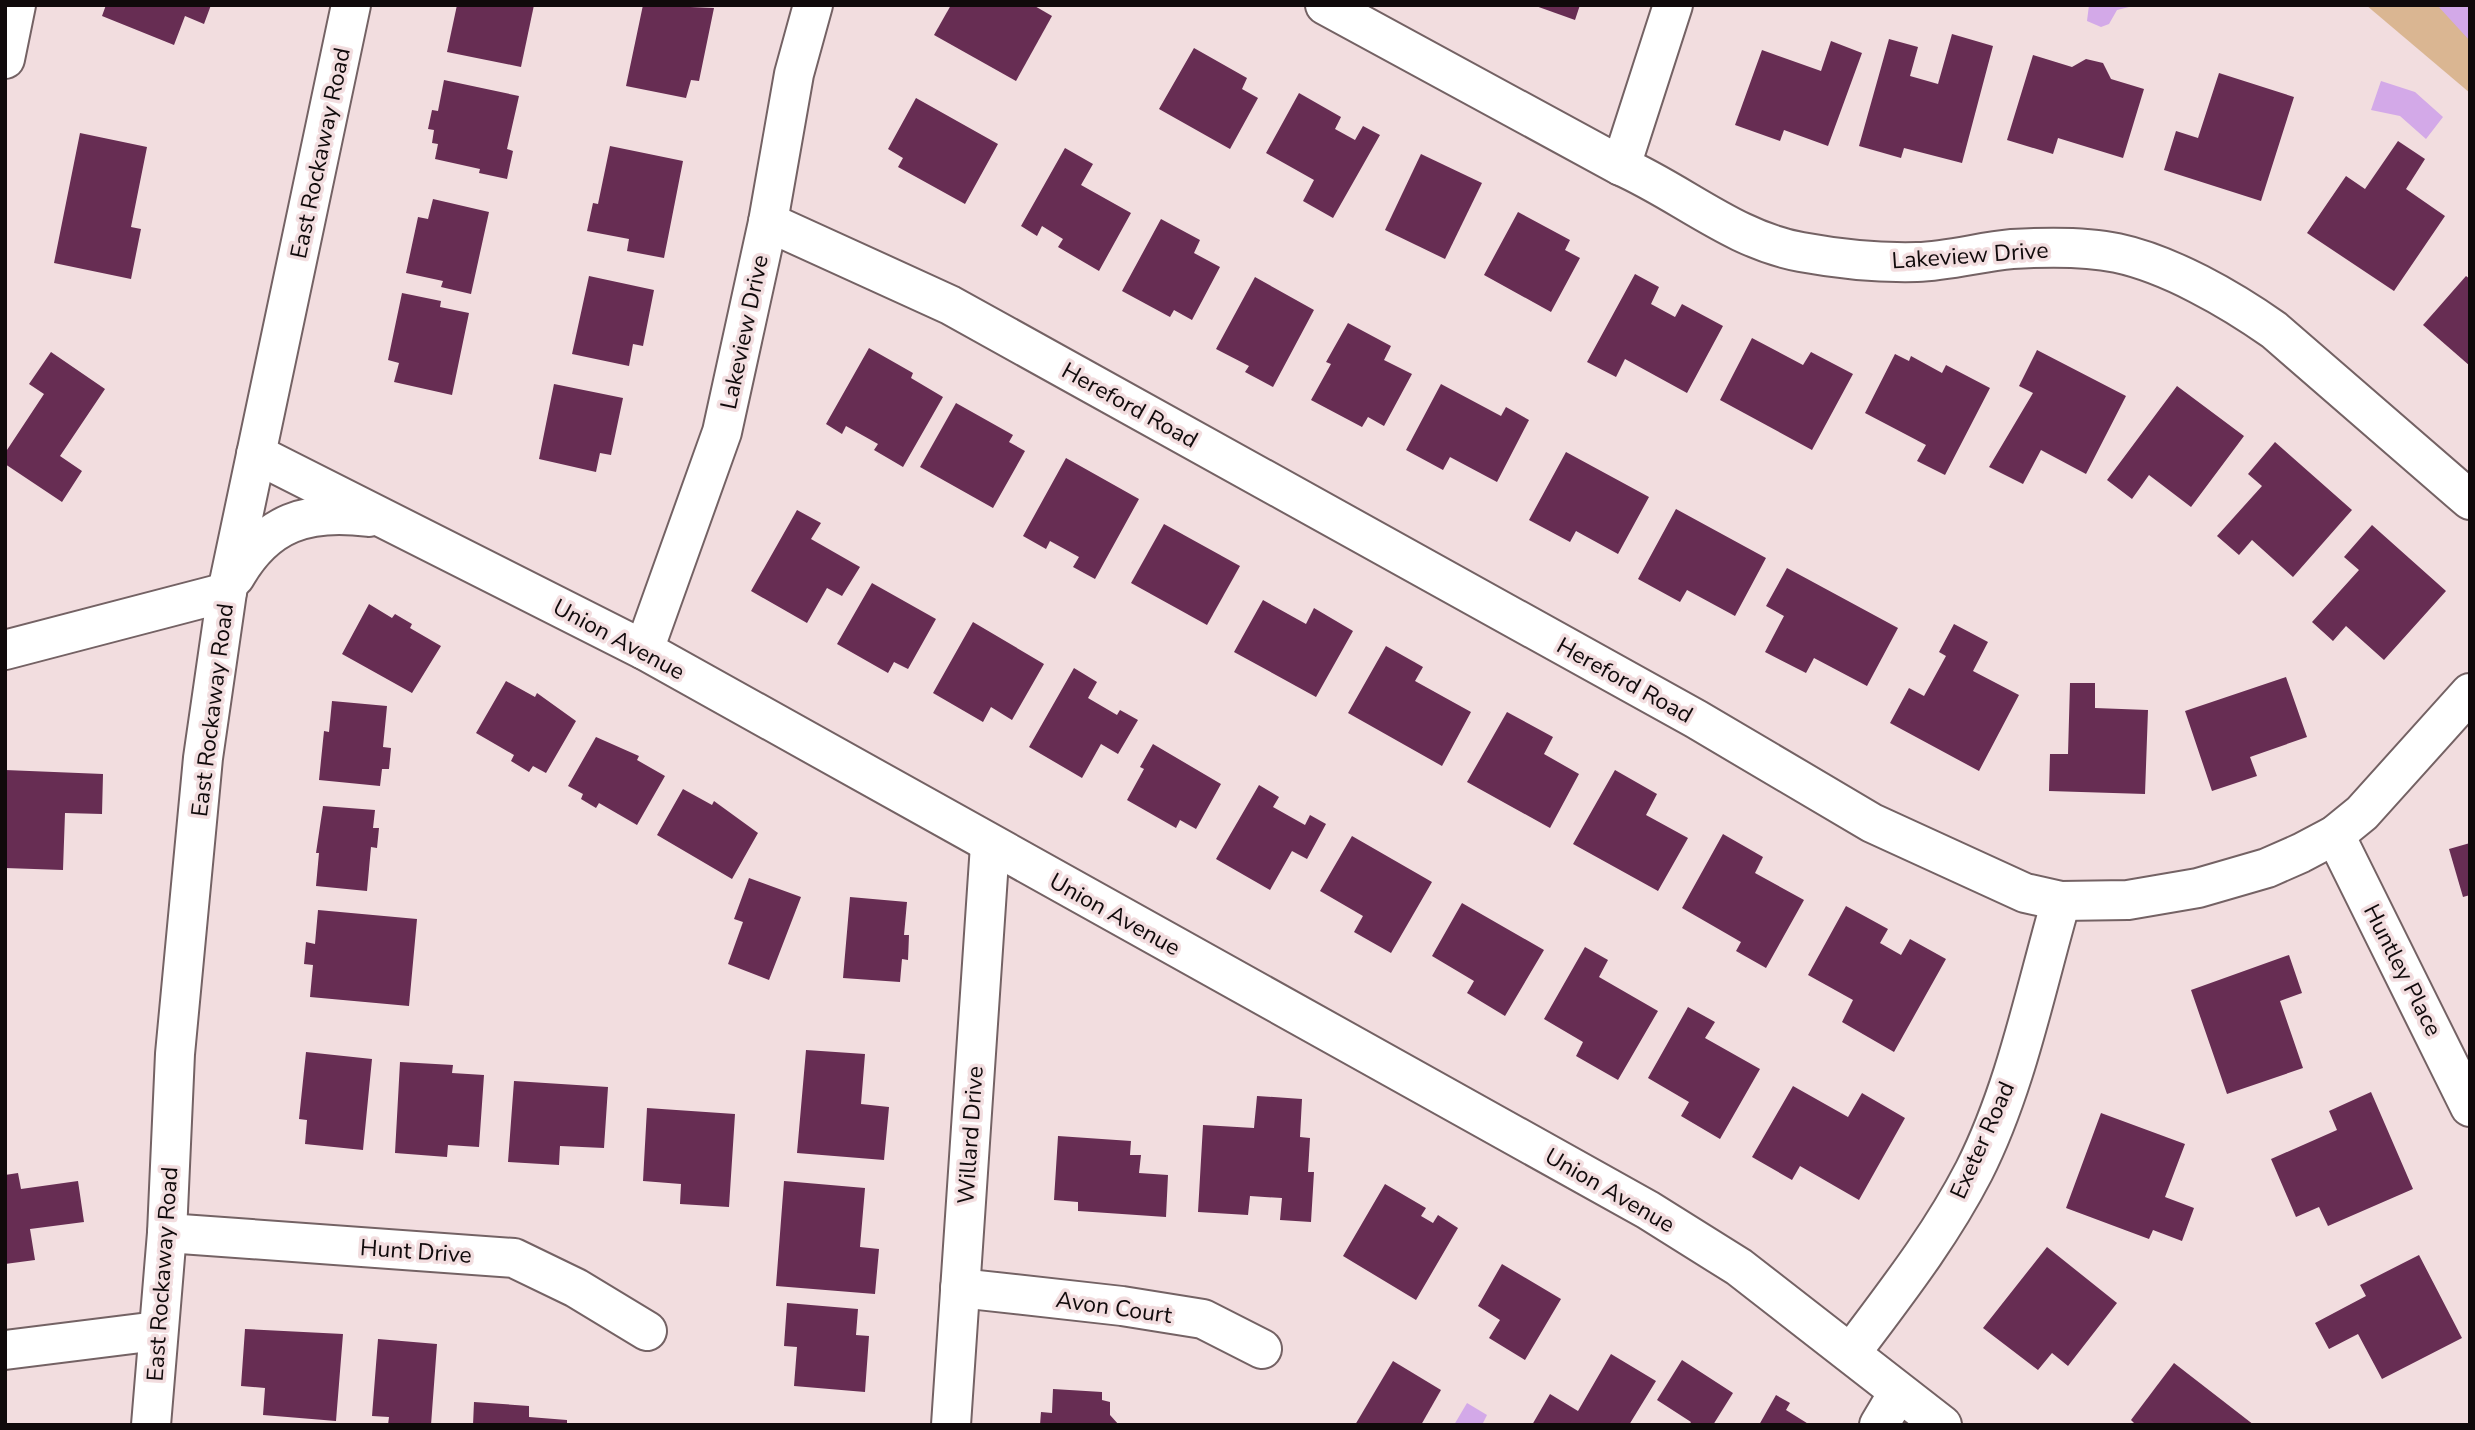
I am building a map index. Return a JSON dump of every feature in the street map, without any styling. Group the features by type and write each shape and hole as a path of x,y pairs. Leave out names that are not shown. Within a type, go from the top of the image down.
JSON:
{"street":[{"path":"5,59 16,5"},
{"name":"East Rockaway Road","path":"151,1425 167,1233 175,1054 203,758 228,592 351,5"},
{"name":"Lakeview Drive","path":"644,650 722,432 768,222 794,74 813,5"},
{"name":"Lakeview Drive","path":"1325,5 1621,166 1652,180 1735,231 1798,252 1855,260 1919,262 2012,249 2069,249 2118,254 2189,280 2240,306 2273,330 2470,500"},
{"path":"1621,166 1673,5"},
{"name":"Hereford Road","path":"768,222 950,305 1696,719 1872,823 2025,893 2061,901 2128,900 2198,888 2267,868 2335,835 2389,787 2470,693"},
{"name":"Union Avenue","path":"256,454 644,650 1648,1210 1739,1268 1942,1425"},
{"path":"5,650 228,592 248,554 264,537 284,525 316,516 337,515 387,520"},
{"name":"Huntley Place","path":"2335,835 2470,1107"},
{"name":"Willard Drive","path":"951,1425 990,845"},
{"name":"Exeter Road","path":"1851,1353 1926,1254 1974,1170 2008,1085 2061,901"},
{"name":"Hunt Drive","path":"167,1233 514,1258 576,1288 647,1331"},
{"name":"Avon Court","path":"960,1288 1122,1306 1203,1319 1262,1349"},
{"path":"5,1350 157,1331"},
{"path":"1879,1425 1898,1393"}],"shaded area":[{"path":"2089,5 2137,5 2117,10 2109,24 2101,27 2087,21"},
{"path":"2366,5 2470,5 2470,93"},
{"path":"2437,5 2470,5 2470,41"},
{"path":"2381,81 2415,92 2443,117 2426,139 2400,116 2371,110"},
{"path":"1467,1403 1487,1415 1482,1425 1454,1425"}],"building":[{"path":"106,5 211,5 204,24 185,16 174,45 102,16"},
{"path":"457,5 534,5 521,67 447,52"},
{"path":"643,5 714,8 699,81 691,80 686,98 626,86"},
{"path":"951,5 1033,5 1052,16 1016,81 934,35"},
{"path":"1533,5 1580,5 1575,20"},
{"path":"1952,34 1993,46 1962,163 1904,148 1901,158 1859,146 1889,39 1918,47 1910,76 1938,84"},
{"path":"1831,41 1862,53 1828,146 1784,130 1780,141 1735,125 1762,50 1821,71"},
{"path":"1194,48 1247,78 1242,89 1258,98 1230,149 1159,109"},
{"path":"2033,55 2072,67 2086,59 2103,63 2111,79 2144,89 2123,158 2058,138 2053,154 2007,140"},
{"path":"2219,73 2294,97 2261,201 2164,170 2176,131 2198,138"},
{"path":"444,80 519,96 507,149 513,151 507,179 479,173 480,169 435,159 438,144 432,143 434,130 428,129 432,110 438,111"},
{"path":"1299,93 1341,117 1335,129 1355,140 1363,126 1380,135 1333,218 1303,201 1314,180 1266,153"},
{"path":"916,98 998,144 965,204 898,167 903,158 888,149"},
{"path":"80,133 147,147 131,227 141,229 131,279 54,263"},
{"path":"2398,141 2425,159 2406,189 2445,216 2394,291 2307,233 2346,176 2365,189"},
{"path":"610,146 683,161 664,258 627,251 629,239 587,231 593,203 598,204"},
{"path":"1065,148 1093,164 1081,185 1131,213 1099,271 1058,247 1063,239 1042,226 1037,236 1021,226"},
{"path":"1421,154 1482,183 1445,259 1385,230"},
{"path":"433,199 489,212 471,294 441,287 443,281 406,273 418,217 428,219"},
{"path":"1518,212 1570,240 1565,250 1580,258 1551,312 1484,275"},
{"path":"1161,219 1200,240 1194,253 1220,267 1192,320 1174,310 1170,317 1122,291"},
{"path":"1635,274 1659,287 1651,304 1675,317 1682,304 1723,326 1687,393 1625,359 1616,377 1587,362"},
{"path":"589,276 654,290 643,346 633,344 629,366 572,354"},
{"path":"2466,276 2470,279 2470,366 2423,325"},
{"path":"1255,277 1314,310 1273,387 1245,372 1249,366 1216,349"},
{"path":"402,293 441,301 440,307 469,313 452,395 394,382 399,363 388,360"},
{"path":"1348,323 1391,346 1384,360 1412,374 1384,426 1368,417 1362,427 1311,400 1331,364 1326,362"},
{"path":"1752,338 1803,365 1811,352 1853,374 1812,450 1720,400"},
{"path":"869,348 913,373 911,378 943,397 903,467 874,450 878,444 846,426 842,434 826,424"},
{"path":"2037,350 2126,396 2086,474 2041,450 2023,484 1989,467 2033,393 2019,386"},
{"path":"51,352 105,389 60,456 82,471 62,502 5,464 5,453 44,394 29,384"},
{"path":"1895,354 1909,361 1911,356 1942,373 1946,365 1990,388 1945,475 1917,461 1926,445 1865,413"},
{"path":"554,384 623,398 611,455 600,453 596,472 539,459"},
{"path":"1441,384 1501,416 1506,407 1529,420 1497,482 1450,457 1443,470 1406,450"},
{"path":"2177,386 2244,436 2191,507 2149,475 2132,499 2107,480"},
{"path":"956,403 1013,435 1009,442 1025,451 993,508 920,467"},
{"path":"2275,442 2352,510 2293,577 2252,540 2239,555 2217,536 2262,486 2248,474"},
{"path":"1566,452 1649,497 1618,554 1576,531 1570,542 1529,520"},
{"path":"1066,458 1139,499 1095,579 1073,567 1079,557 1050,541 1046,549 1023,536"},
{"path":"1676,509 1766,558 1735,616 1687,590 1680,602 1638,579"},
{"path":"797,510 821,523 811,539 860,567 842,596 827,588 807,623 751,591"},
{"path":"1164,524 1240,566 1207,625 1131,583"},
{"path":"2372,525 2446,591 2384,660 2346,626 2333,641 2312,622 2359,570 2344,557"},
{"path":"1787,568 1898,628 1867,686 1814,658 1806,673 1765,652 1784,616 1766,606"},
{"path":"872,583 936,619 908,669 894,662 888,673 837,644"},
{"path":"1263,600 1306,624 1314,608 1353,631 1316,697 1234,652"},
{"path":"369,604 392,618 395,614 412,624 410,628 441,646 412,693 342,654"},
{"path":"973,622 1044,664 1012,720 991,707 983,722 933,693"},
{"path":"1954,624 1988,642 1973,671 2019,695 1979,771 1890,723 1909,688 1924,696 1946,656 1939,652"},
{"path":"1386,646 1423,667 1415,681 1471,712 1442,766 1348,713"},
{"path":"1074,668 1097,682 1088,698 1117,715 1120,710 1138,720 1118,754 1101,744 1082,778 1029,747"},
{"path":"2286,677 2307,737 2250,757 2257,776 2212,791 2185,711"},
{"path":"506,681 535,697 537,693 576,721 546,773 533,766 529,772 511,761 514,755 476,733"},
{"path":"2070,683 2095,683 2095,708 2148,710 2145,794 2049,791 2050,754 2068,754"},
{"path":"332,701 387,706 383,747 391,748 389,769 382,769 380,786 319,780 324,731 329,732"},
{"path":"1507,712 1553,737 1544,754 1579,774 1550,828 1467,782"},
{"path":"596,737 639,756 637,760 665,776 637,825 599,803 596,808 581,799 583,794 568,786"},
{"path":"1153,744 1221,784 1196,829 1180,820 1176,828 1127,800 1144,769 1140,767"},
{"path":"5,770 103,774 102,814 65,813 63,870 5,868"},
{"path":"1615,770 1657,794 1646,815 1688,838 1658,891 1573,844"},
{"path":"1259,785 1279,797 1273,807 1305,825 1310,815 1326,824 1307,859 1292,851 1270,890 1216,859"},
{"path":"683,789 712,805 714,801 758,833 732,879 657,835"},
{"path":"323,806 375,810 373,828 379,828 377,848 371,847 367,891 316,886 319,853 316,853"},
{"path":"1723,834 1763,857 1755,873 1804,900 1766,968 1736,951 1741,942 1682,908"},
{"path":"1352,836 1432,882 1391,953 1354,932 1363,916 1320,891"},
{"path":"2470,843 2470,895 2463,897 2449,849"},
{"path":"749,878 801,897 769,980 728,964 743,922 734,919"},
{"path":"850,897 907,902 904,935 909,935 908,960 902,959 900,982 843,978"},
{"path":"1462,903 1544,950 1505,1016 1467,993 1474,981 1432,956"},
{"path":"1846,906 1888,929 1880,943 1901,955 1910,939 1946,959 1894,1052 1842,1022 1853,1000 1808,975"},
{"path":"318,910 417,919 409,1006 310,997 313,965 304,964 306,942 315,944"},
{"path":"1585,947 1608,960 1599,977 1658,1011 1618,1080 1576,1056 1583,1042 1544,1019"},
{"path":"2289,955 2302,993 2280,1001 2303,1068 2227,1094 2191,990"},
{"path":"1688,1007 1715,1022 1705,1038 1760,1069 1720,1139 1681,1116 1689,1102 1648,1078"},
{"path":"806,1050 865,1054 861,1104 889,1107 884,1160 797,1153"},
{"path":"306,1052 372,1059 363,1150 305,1144 307,1120 299,1119"},
{"path":"400,1062 453,1065 452,1073 484,1075 479,1147 448,1145 447,1157 395,1153"},
{"path":"514,1081 608,1087 604,1148 560,1146 559,1165 508,1162"},
{"path":"1793,1086 1848,1117 1862,1093 1905,1118 1859,1200 1800,1166 1792,1180 1752,1157"},
{"path":"2371,1092 2413,1189 2328,1226 2319,1207 2296,1217 2271,1159 2337,1130 2329,1111"},
{"path":"1257,1096 1302,1099 1300,1137 1310,1138 1308,1172 1314,1172 1311,1222 1280,1220 1282,1198 1250,1196 1248,1215 1198,1212 1203,1125 1254,1128"},
{"path":"647,1108 735,1114 729,1207 680,1204 681,1184 643,1181"},
{"path":"2101,1113 2185,1144 2165,1197 2194,1208 2182,1241 2153,1230 2149,1239 2066,1208"},
{"path":"1058,1136 1131,1141 1130,1155 1141,1155 1139,1173 1168,1175 1166,1217 1078,1211 1078,1202 1054,1200"},
{"path":"18,1173 21,1189 78,1181 84,1222 30,1229 35,1260 5,1264 5,1175"},
{"path":"784,1181 865,1188 860,1247 879,1249 875,1294 776,1286"},
{"path":"1385,1184 1426,1208 1421,1216 1433,1223 1438,1215 1458,1228 1416,1300 1343,1256"},
{"path":"2047,1247 2117,1303 2068,1366 2052,1353 2038,1370 1983,1328"},
{"path":"2419,1255 2462,1338 2382,1379 2358,1334 2329,1349 2315,1323 2366,1296 2360,1285"},
{"path":"1502,1264 1561,1299 1525,1360 1489,1338 1500,1320 1478,1306"},
{"path":"787,1303 858,1309 856,1335 869,1336 865,1392 794,1386 797,1347 784,1346"},
{"path":"245,1329 343,1334 336,1421 263,1415 265,1388 241,1386"},
{"path":"378,1339 437,1344 431,1425 388,1425 389,1417 372,1416"},
{"path":"1611,1354 1656,1381 1629,1425 1532,1425 1550,1394 1578,1411"},
{"path":"1682,1360 1733,1393 1713,1425 1689,1425 1691,1422 1657,1400"},
{"path":"1393,1361 1441,1390 1421,1425 1355,1425"},
{"path":"2174,1363 2254,1425 2136,1425 2131,1420"},
{"path":"1053,1389 1102,1392 1102,1400 1110,1402 1110,1415 1119,1425 1040,1425 1041,1412 1052,1413"},
{"path":"1776,1395 1790,1403 1786,1410 1810,1425 1759,1425"},
{"path":"474,1402 529,1406 529,1417 567,1420 567,1425 473,1425"}]}
